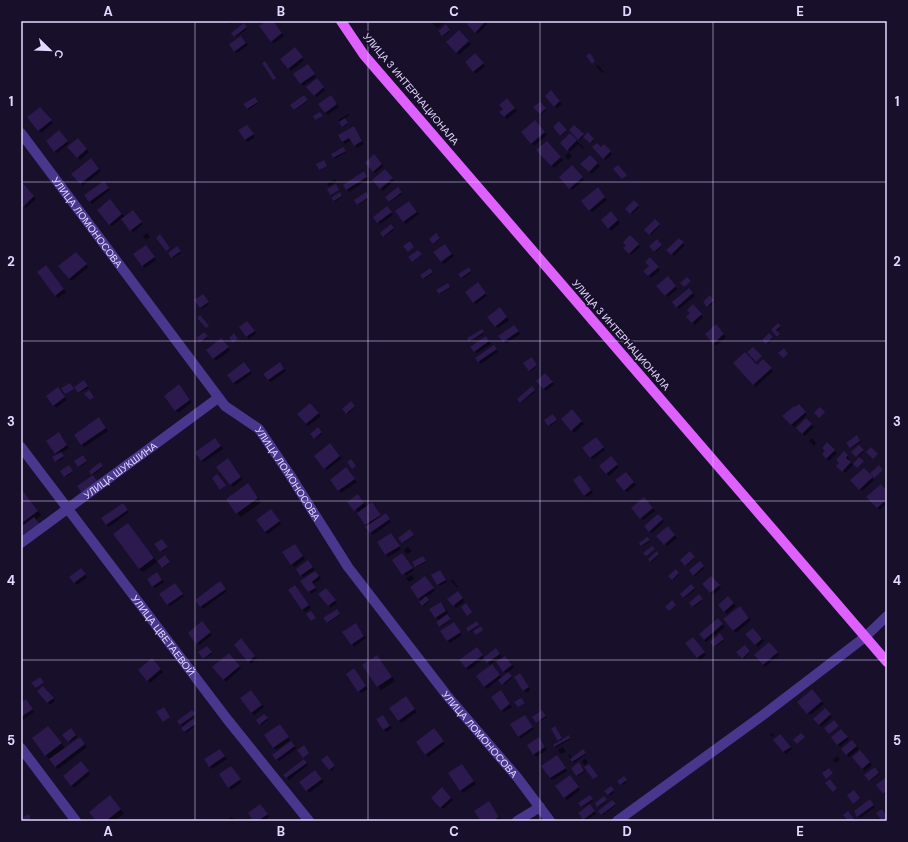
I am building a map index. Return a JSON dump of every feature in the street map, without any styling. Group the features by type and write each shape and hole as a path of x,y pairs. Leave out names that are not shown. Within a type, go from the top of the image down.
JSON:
{"main road":[{"name":"УЛИЦА 3 ИНТЕРНАЦИОНАЛА","path":"341,21 364,55 887,662"}],"street":[{"name":"УЛИЦА ЛОМОНОСОВА","path":"21,133 218,398 225,406 259,429 348,567 449,698 518,777 550,821"},
{"name":"УЛИЦА ШУКШИНА","path":"21,543 218,398"},
{"name":"УЛИЦА ЦВЕТАЕВОЙ","path":"21,447 227,719 309,821"},
{"path":"617,821 756,720 865,638 887,616"},
{"path":"21,748 76,821"},
{"path":"518,821 540,807"}],"building":[{"path":"266,21 273,21 282,33 271,42 259,26"},
{"path":"470,21 486,21 475,33 467,24"},
{"path":"244,23 247,27 234,37 231,33"},
{"path":"446,24 450,30 442,36 438,31"},
{"path":"459,30 469,41 456,53 446,42"},
{"path":"241,36 246,43 234,52 229,44"},
{"path":"295,47 303,57 288,69 280,59"},
{"path":"475,53 484,63 473,72 465,62"},
{"path":"590,53 595,61 592,64 586,56"},
{"path":"265,61 276,78 273,80 262,63"},
{"path":"308,64 315,74 300,84 293,74"},
{"path":"317,78 324,87 314,96 306,87"},
{"path":"551,90 560,101 554,107 545,96"},
{"path":"304,95 308,100 294,110 290,105"},
{"path":"331,95 337,104 325,113 318,104"},
{"path":"255,97 258,102 247,109 243,104"},
{"path":"507,98 515,108 504,117 499,112 503,109 499,105"},
{"path":"540,102 546,108 540,114 533,107"},
{"path":"40,107 52,120 38,131 27,117"},
{"path":"320,112 323,116 315,120 313,116"},
{"path":"345,118 348,123 342,127 339,122"},
{"path":"535,120 545,132 531,144 521,132"},
{"path":"559,121 567,130 560,136 553,127"},
{"path":"247,125 254,134 245,140 238,130"},
{"path":"574,125 584,134 578,140 569,130"},
{"path":"354,126 362,141 354,146 349,138 342,142 338,135"},
{"path":"59,130 68,141 54,152 46,141"},
{"path":"588,132 594,139 590,143 583,137"},
{"path":"570,133 577,140 567,151 560,143"},
{"path":"78,138 87,149 77,158 67,147"},
{"path":"547,141 561,157 551,166 536,150"},
{"path":"597,143 601,147 604,144 611,151 603,159 592,147"},
{"path":"343,147 346,151 333,158 331,154"},
{"path":"374,154 382,164 373,172 365,163"},
{"path":"590,155 598,163 589,172 580,164"},
{"path":"91,158 99,169 80,184 71,174"},
{"path":"324,160 327,166 319,170 316,164"},
{"path":"572,165 583,177 569,189 559,177"},
{"path":"618,165 627,175 622,179 613,169"},
{"path":"385,169 393,178 380,189 372,180"},
{"path":"364,171 367,177 346,190 343,185"},
{"path":"21,181 34,196 23,207 21,204"},
{"path":"104,181 109,188 89,202 84,195"},
{"path":"336,184 339,190 330,195 327,189"},
{"path":"398,187 402,192 389,202 385,197"},
{"path":"598,187 605,197 589,211 581,201"},
{"path":"340,192 342,196 334,201 331,198"},
{"path":"366,192 369,197 357,205 354,200"},
{"path":"110,199 122,214 109,225 97,210"},
{"path":"634,200 639,205 630,214 625,209"},
{"path":"409,201 417,212 403,222 395,211"},
{"path":"387,206 392,212 377,223 373,217"},
{"path":"133,210 142,222 130,231 121,219"},
{"path":"611,211 618,220 608,229 601,220"},
{"path":"655,219 660,224 649,235 644,230"},
{"path":"391,224 394,228 383,237 380,233"},
{"path":"436,233 440,238 433,244 429,239"},
{"path":"160,234 170,248 166,251 156,238"},
{"path":"630,235 639,244 629,254 623,248 626,246 623,242"},
{"path":"679,238 684,242 671,255 666,250"},
{"path":"657,239 662,245 654,252 649,246"},
{"path":"410,241 414,247 408,252 403,246"},
{"path":"445,244 452,254 441,262 433,252"},
{"path":"146,245 155,257 142,266 133,254"},
{"path":"177,246 181,251 171,258 168,253"},
{"path":"418,250 422,254 412,262 408,257"},
{"path":"76,252 87,264 69,279 58,266"},
{"path":"650,257 659,267 648,276 643,271 649,266 645,262"},
{"path":"46,265 64,289 55,296 37,272"},
{"path":"469,267 471,271 461,278 458,274"},
{"path":"430,268 433,272 423,279 420,275"},
{"path":"668,276 676,286 665,296 656,286"},
{"path":"687,277 691,281 684,287 680,283"},
{"path":"478,282 486,293 473,303 465,292"},
{"path":"448,283 450,287 439,294 436,290"},
{"path":"689,288 693,293 676,308 672,302"},
{"path":"203,294 209,302 200,308 194,300"},
{"path":"710,295 714,300 707,307 703,302"},
{"path":"693,304 702,314 692,323 686,317 690,313 687,310"},
{"path":"500,307 507,317 495,327 487,317"},
{"path":"200,315 209,326 206,328 197,318"},
{"path":"247,321 255,331 246,337 239,327"},
{"path":"778,323 781,326 776,330 780,334 777,337 771,330"},
{"path":"716,324 724,334 713,344 705,334"},
{"path":"514,325 519,331 503,342 498,336"},
{"path":"482,329 484,332 469,342 467,338"},
{"path":"204,332 208,336 200,343 196,338"},
{"path":"234,333 238,339 233,343 229,338"},
{"path":"769,333 773,337 766,344 762,340"},
{"path":"486,336 489,341 474,352 470,347"},
{"path":"221,338 229,347 213,359 206,350"},
{"path":"494,345 497,349 478,362 475,358"},
{"path":"753,347 762,356 756,362 747,352"},
{"path":"784,348 788,354 783,358 778,353"},
{"path":"745,352 757,365 763,359 772,368 753,385 733,363"},
{"path":"532,357 537,365 529,371 523,363"},
{"path":"244,362 251,371 233,383 227,375"},
{"path":"280,362 284,369 268,380 263,374"},
{"path":"545,373 553,382 543,389 536,381"},
{"path":"84,380 88,386 78,393 74,387"},
{"path":"70,383 74,389 65,394 61,388"},
{"path":"179,384 190,400 175,411 164,396"},
{"path":"532,386 535,390 520,403 517,399"},
{"path":"58,387 65,397 53,406 46,396"},
{"path":"89,390 94,397 90,400 84,394"},
{"path":"351,401 355,406 346,414 342,409"},
{"path":"310,403 319,413 306,424 297,414"},
{"path":"799,404 806,412 791,425 782,416 794,406 795,407"},
{"path":"820,407 825,412 819,418 814,413"},
{"path":"572,409 582,421 571,431 561,419"},
{"path":"553,414 557,420 548,426 544,420"},
{"path":"99,417 106,428 81,445 74,435"},
{"path":"806,418 812,424 802,434 796,428"},
{"path":"318,427 322,432 314,439 310,434"},
{"path":"59,432 67,445 55,454 46,441"},
{"path":"857,435 860,441 850,448 846,443"},
{"path":"596,437 604,447 590,458 582,448"},
{"path":"215,438 221,446 201,461 195,452"},
{"path":"827,442 835,450 826,459 822,454 825,451 822,448"},
{"path":"330,443 340,456 324,469 314,456"},
{"path":"859,445 864,450 856,457 851,452"},
{"path":"871,447 878,454 873,459 866,452"},
{"path":"844,451 848,455 846,458 851,462 842,472 836,466 839,463 836,460"},
{"path":"61,452 64,456 55,462 52,457"},
{"path":"83,455 87,461 78,467 74,461"},
{"path":"611,456 618,464 606,474 599,466"},
{"path":"859,457 864,461 857,468 853,464"},
{"path":"228,458 241,477 230,485 216,467"},
{"path":"351,459 356,466 352,469 347,462"},
{"path":"100,462 103,466 91,475 89,471"},
{"path":"69,465 73,471 64,477 60,471"},
{"path":"879,465 883,470 874,478 870,473"},
{"path":"346,467 355,479 338,491 330,480"},
{"path":"864,468 873,477 859,490 850,480"},
{"path":"626,472 634,482 624,491 615,480"},
{"path":"217,474 226,485 220,490 212,478"},
{"path":"93,475 99,484 83,495 77,486"},
{"path":"580,475 591,490 584,496 573,480"},
{"path":"248,483 258,498 236,514 226,499"},
{"path":"881,484 887,491 887,499 877,508 866,497"},
{"path":"22,490 38,511 22,523 21,491"},
{"path":"358,494 364,503 354,511 347,502"},
{"path":"644,497 653,508 640,519 631,508"},
{"path":"372,502 381,515 365,525 357,513"},
{"path":"123,503 128,510 106,525 101,518"},
{"path":"271,509 280,521 265,532 256,520"},
{"path":"386,513 390,519 370,533 365,527"},
{"path":"658,514 663,519 649,532 644,526"},
{"path":"34,517 41,526 24,540 21,536 21,527"},
{"path":"128,523 154,558 139,569 113,534"},
{"path":"668,526 675,535 664,545 656,536"},
{"path":"410,529 414,535 402,543 398,538"},
{"path":"391,533 400,546 385,555 377,542"},
{"path":"647,537 650,540 641,546 639,543"},
{"path":"162,539 168,547 160,552 154,544"},
{"path":"295,544 303,556 291,565 282,552"},
{"path":"652,546 655,549 646,556 643,553"},
{"path":"657,551 659,554 650,562 648,559"},
{"path":"690,551 695,557 685,566 680,560"},
{"path":"402,553 413,568 402,575 392,560"},
{"path":"165,555 170,562 162,568 157,561"},
{"path":"423,556 426,561 415,567 412,562"},
{"path":"308,560 313,567 300,576 296,569"},
{"path":"700,561 704,566 693,576 689,570"},
{"path":"81,568 86,574 74,583 69,577"},
{"path":"676,569 679,573 672,580 668,576"},
{"path":"440,570 446,580 437,585 431,575"},
{"path":"315,571 319,576 312,582 316,588 308,592 300,581"},
{"path":"157,572 162,580 152,587 147,579"},
{"path":"425,576 434,588 418,599 410,587"},
{"path":"711,576 720,585 710,593 702,584"},
{"path":"220,581 226,589 200,607 195,600"},
{"path":"175,583 183,594 167,605 159,594"},
{"path":"691,584 695,588 683,598 680,594"},
{"path":"295,585 309,605 302,610 288,590"},
{"path":"326,588 336,600 328,606 318,594"},
{"path":"458,591 463,598 453,606 447,599"},
{"path":"699,594 703,599 692,607 689,603"},
{"path":"426,596 429,600 422,606 419,602"},
{"path":"728,596 734,603 724,612 718,605"},
{"path":"672,600 676,605 669,611 665,607"},
{"path":"441,602 446,611 435,618 429,609"},
{"path":"466,603 472,612 467,616 461,607"},
{"path":"740,606 749,618 733,631 723,619"},
{"path":"337,609 340,614 327,623 323,618"},
{"path":"311,611 316,618 311,621 306,614"},
{"path":"447,614 451,619 439,627 436,622"},
{"path":"718,618 723,624 704,640 699,634"},
{"path":"202,621 211,632 196,644 188,633"},
{"path":"477,621 479,625 468,632 466,628"},
{"path":"454,622 461,632 447,641 440,631"},
{"path":"356,623 364,636 351,645 342,632"},
{"path":"481,626 483,630 476,635 473,631"},
{"path":"753,628 762,639 755,645 745,634"},
{"path":"720,633 724,639 714,647 710,642"},
{"path":"693,637 705,652 697,658 685,643"},
{"path":"241,638 255,656 248,662 234,645"},
{"path":"769,642 778,652 763,665 754,655"},
{"path":"745,645 750,651 742,659 736,652"},
{"path":"207,646 212,652 203,659 198,652"},
{"path":"477,647 483,655 466,668 459,660"},
{"path":"496,648 500,654 487,663 483,658"},
{"path":"229,653 240,666 223,680 212,667"},
{"path":"377,655 392,677 377,687 362,665"},
{"path":"505,656 512,665 503,672 496,662"},
{"path":"152,658 161,669 147,681 138,670"},
{"path":"492,664 500,675 484,687 476,676"},
{"path":"354,668 366,686 358,692 346,674"},
{"path":"508,672 512,676 502,685 498,680"},
{"path":"520,673 529,687 523,691 514,677"},
{"path":"40,677 44,682 36,688 31,683"},
{"path":"43,686 54,698 47,703 37,691"},
{"path":"812,689 822,701 807,714 797,702"},
{"path":"251,690 262,705 251,713 240,698"},
{"path":"501,690 510,704 501,711 491,697"},
{"path":"406,696 415,709 398,721 389,708"},
{"path":"521,698 525,703 518,707 514,702"},
{"path":"26,699 33,709 21,717 21,702"},
{"path":"164,707 170,717 163,722 156,712"},
{"path":"825,708 831,714 819,725 813,719"},
{"path":"192,710 196,714 180,725 177,721"},
{"path":"542,710 546,716 536,723 532,717"},
{"path":"264,714 268,718 259,725 256,720"},
{"path":"383,715 390,726 383,730 376,719"},
{"path":"525,715 533,727 518,737 510,724"},
{"path":"193,719 196,724 184,732 181,728"},
{"path":"834,720 839,726 829,734 824,728"},
{"path":"280,724 289,737 273,748 264,735"},
{"path":"48,726 62,743 45,756 32,738"},
{"path":"555,726 562,738 558,741 551,729"},
{"path":"71,728 76,735 68,742 62,735"},
{"path":"434,728 444,741 425,755 416,742"},
{"path":"841,729 848,737 837,745 831,737"},
{"path":"801,733 805,737 797,744 793,740"},
{"path":"780,734 791,747 783,752 773,740"},
{"path":"569,735 570,738 554,747 553,745"},
{"path":"80,737 85,744 55,767 49,759"},
{"path":"539,737 545,747 533,755 527,745"},
{"path":"852,740 857,746 846,755 841,749"},
{"path":"291,741 295,746 276,760 272,755"},
{"path":"304,745 309,753 303,758 297,750"},
{"path":"220,749 225,756 209,767 204,759"},
{"path":"583,749 586,753 572,762 570,759"},
{"path":"860,750 870,762 862,769 852,757"},
{"path":"327,755 335,766 329,770 321,760"},
{"path":"557,755 566,768 550,778 541,766"},
{"path":"304,759 307,763 286,778 283,775"},
{"path":"81,761 89,771 71,786 63,776"},
{"path":"579,762 584,771 576,776 571,768"},
{"path":"462,764 474,781 460,791 448,773"},
{"path":"589,764 598,776 593,779 584,767"},
{"path":"231,766 241,779 228,788 219,774"},
{"path":"875,767 879,773 869,781 864,775"},
{"path":"829,768 833,773 826,779 822,773"},
{"path":"315,770 322,779 306,791 299,782"},
{"path":"570,775 579,787 564,798 555,786"},
{"path":"624,776 627,780 620,785 617,781"},
{"path":"885,778 887,781 887,790 883,794 876,785"},
{"path":"830,779 837,788 833,792 825,783"},
{"path":"611,786 614,790 608,795 604,791"},
{"path":"442,787 451,798 440,808 431,798"},
{"path":"854,790 860,798 853,804 847,795"},
{"path":"110,795 121,809 106,821 96,821 89,812"},
{"path":"590,795 593,799 581,807 578,803"},
{"path":"604,796 607,800 597,807 595,803"},
{"path":"870,799 874,805 857,817 854,811"},
{"path":"612,800 616,804 601,815 598,811"},
{"path":"489,801 499,817 493,821 481,821 474,811"},
{"path":"260,804 268,814 258,821 253,821 248,813"},
{"path":"590,804 595,811 583,820 578,813"},
{"path":"882,809 887,817 884,821 882,821 876,813"},
{"path":"848,811 854,819 852,821 848,821 843,815"},
{"path":"28,814 31,818 27,821 22,821 21,819"}]}
